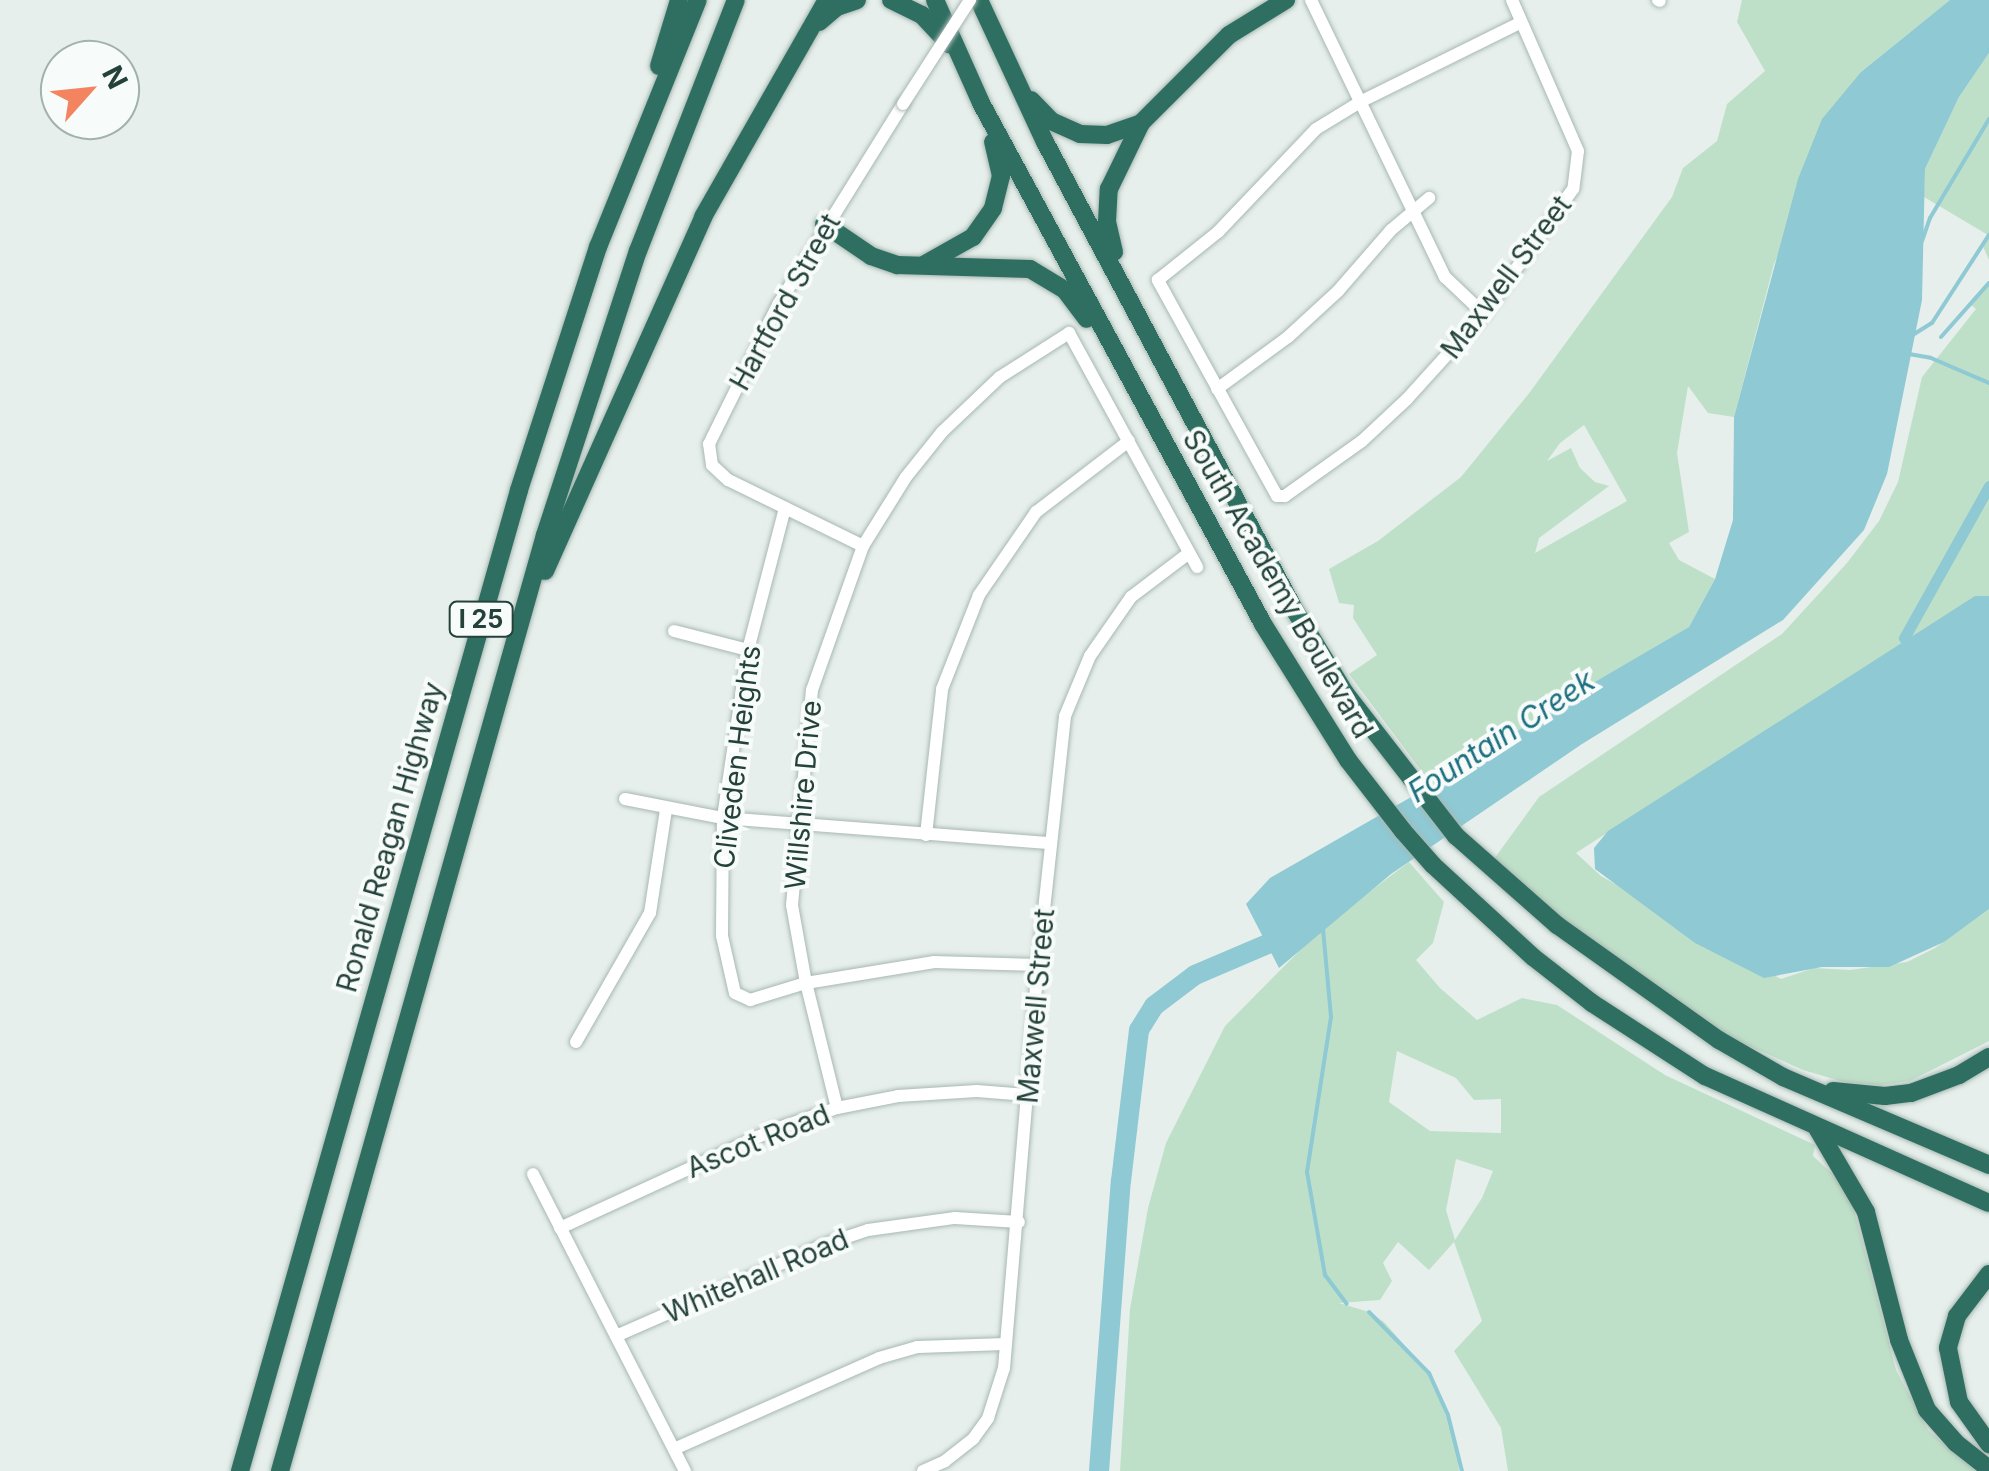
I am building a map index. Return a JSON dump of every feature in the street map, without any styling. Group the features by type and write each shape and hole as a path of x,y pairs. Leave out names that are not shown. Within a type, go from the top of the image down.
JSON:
{"highway":[{"path":"627,175 679,0"},
{"name":"Ronald Reagan Highway","path":"240,1471 502,546 598,247 698,0"},
{"name":"I 25","path":"280,1471 545,535 638,251 736,0"},
{"path":"527,607 703,217 827,0"},
{"path":"811,28 837,7 857,0"},
{"path":"891,0 922,15 957,52"},
{"name":"South Academy Boulevard","path":"935,0 981,103 1263,624 1323,724 1403,831 1465,895 1592,1003 1705,1076 1989,1203"},
{"path":"1132,298 1106,222 1108,190 1142,122 1229,35 1286,0"},
{"name":"South Academy Boulevard","path":"979,3 1001,52 1294,610 1345,693 1426,802 1486,864 1640,988 1782,1076 1989,1165"},
{"path":"1001,52 1039,110 1064,130 1106,135 1142,122"},
{"path":"918,266 973,237 994,208 1001,176 981,103"},
{"path":"824,224 870,256 896,265 1006,267 1048,276 1065,290 1123,368"},
{"path":"1782,1076 1844,1094 1885,1096 1935,1086 1989,1058"},
{"path":"1817,1128 1866,1212 1899,1340 1927,1410 1956,1444 1989,1468"},
{"path":"1989,1274 1956,1316 1948,1348 1959,1402 1989,1444"}],"street":[{"path":"1310,0 1445,277 1484,314"},
{"name":"Maxwell Street","path":"1217,389 1277,496 1286,496 1373,430 1484,314 1573,188 1578,167 1578,151 1512,0"},
{"name":"Hartford Street","path":"863,546 728,480 712,464 710,444 778,305 824,224 904,104 979,3"},
{"path":"1429,198 1288,337 1217,389 1158,280 1218,232 1316,129 1360,102 1520,24"},
{"name":"Willshire Drive","path":"837,1108 806,984 792,906 812,690 863,546 906,477 942,432 1000,377 1069,333 1129,441"},
{"path":"926,834 942,689 979,595 1036,512 1129,441 1198,567"},
{"name":"Cliveden Heights","path":"785,508 748,650 723,818 722,936 735,993 750,1000 806,984"},
{"name":"Maxwell Street","path":"923,1471 959,1452 988,1418 1000,1388 1065,716 1090,656 1131,597 1189,553"},
{"path":"674,631 748,650"},
{"path":"625,799 723,818 1051,842"},
{"path":"576,1042 650,913 666,810"},
{"path":"806,984 934,962 1038,965"},
{"name":"Ascot Road","path":"560,1228 773,1130 837,1108 898,1096 977,1092 1027,1095"},
{"path":"533,1174 686,1471"},
{"name":"Whitehall Road","path":"616,1336 823,1245 868,1230 955,1218 1019,1222"},
{"path":"674,1449 879,1358 917,1347 1006,1344"}],"green space":[{"path":"1742,0 1950,0 1861,72 1774,264 1734,417 1708,413 1688,386 1677,453 1689,532 1669,543 1679,560 1715,579 1689,627 1432,785 1349,674 1377,655 1353,618 1354,605 1339,603 1329,569 1378,541 1461,477 1530,392 1672,197 1683,168 1717,141 1727,104 1765,71 1737,22","holes":["1584,425 1627,501 1535,553 1539,538 1609,486 1595,482 1580,468 1571,448 1547,461 1560,443"]},
{"path":"1989,53 1989,260 1982,244 1988,235 1924,197 1925,169 1959,97"},
{"path":"1989,283 1989,597 1715,763 1576,853 1601,876 1781,979 1814,968 1850,970 1907,962 1935,948 1989,909 1989,1041 1910,1081 1880,1085 1844,1082 1803,1070 1732,1038 1639,981 1555,917 1494,859 1539,797 1782,634 1847,563 1879,521 1898,482 1922,377 1976,309 1970,304"},
{"path":"1409,862 1444,902 1433,943 1416,960 1440,988 1477,1020 1522,998 1557,1005 1665,1075 1815,1145 1813,1156 1848,1188 1896,1370 1928,1430 1976,1471 1508,1471 1501,1428 1454,1351 1482,1321 1454,1242 1429,1270 1398,1242 1383,1263 1392,1281 1380,1300 1339,1303 1369,1312 1384,1322 1429,1373 1456,1441 1459,1471 1120,1471 1130,1309 1148,1208 1166,1143 1225,1026 1323,927","holes":["1397,1051 1456,1078 1474,1100 1501,1099 1501,1133 1430,1131 1389,1102","1456,1159 1493,1171 1482,1198 1455,1240 1446,1210"]}],"water":[{"path":"1950,0 1989,0 1989,53 1959,97 1925,169 1922,300 1887,474 1864,530 1783,620 1582,744 1391,874 1279,968 1246,904 1270,878 1460,769 1571,696 1689,627 1715,579 1733,520 1734,417 1798,179 1822,119 1861,72"},
{"path":"1975,596 1989,596 1989,909 1944,942 1889,967 1822,967 1764,978 1695,943 1595,869 1594,848 1608,831"}],"waterway":[{"name":"Fountain Creek","path":"1922,241 1930,218 1989,119"},
{"path":"1911,336 1932,323 1989,235"},
{"path":"1941,337 1989,283"},
{"path":"1909,354 1931,358 1989,383"},
{"path":"1904,638 1989,486"},
{"path":"1323,929 1331,1017 1307,1172 1325,1275 1347,1304"},
{"name":"Fountain Creek","path":"1099,1471 1121,1181 1139,1030 1154,1006 1195,975 1291,934"},
{"path":"1369,1312 1429,1373 1448,1415 1462,1471"}]}
